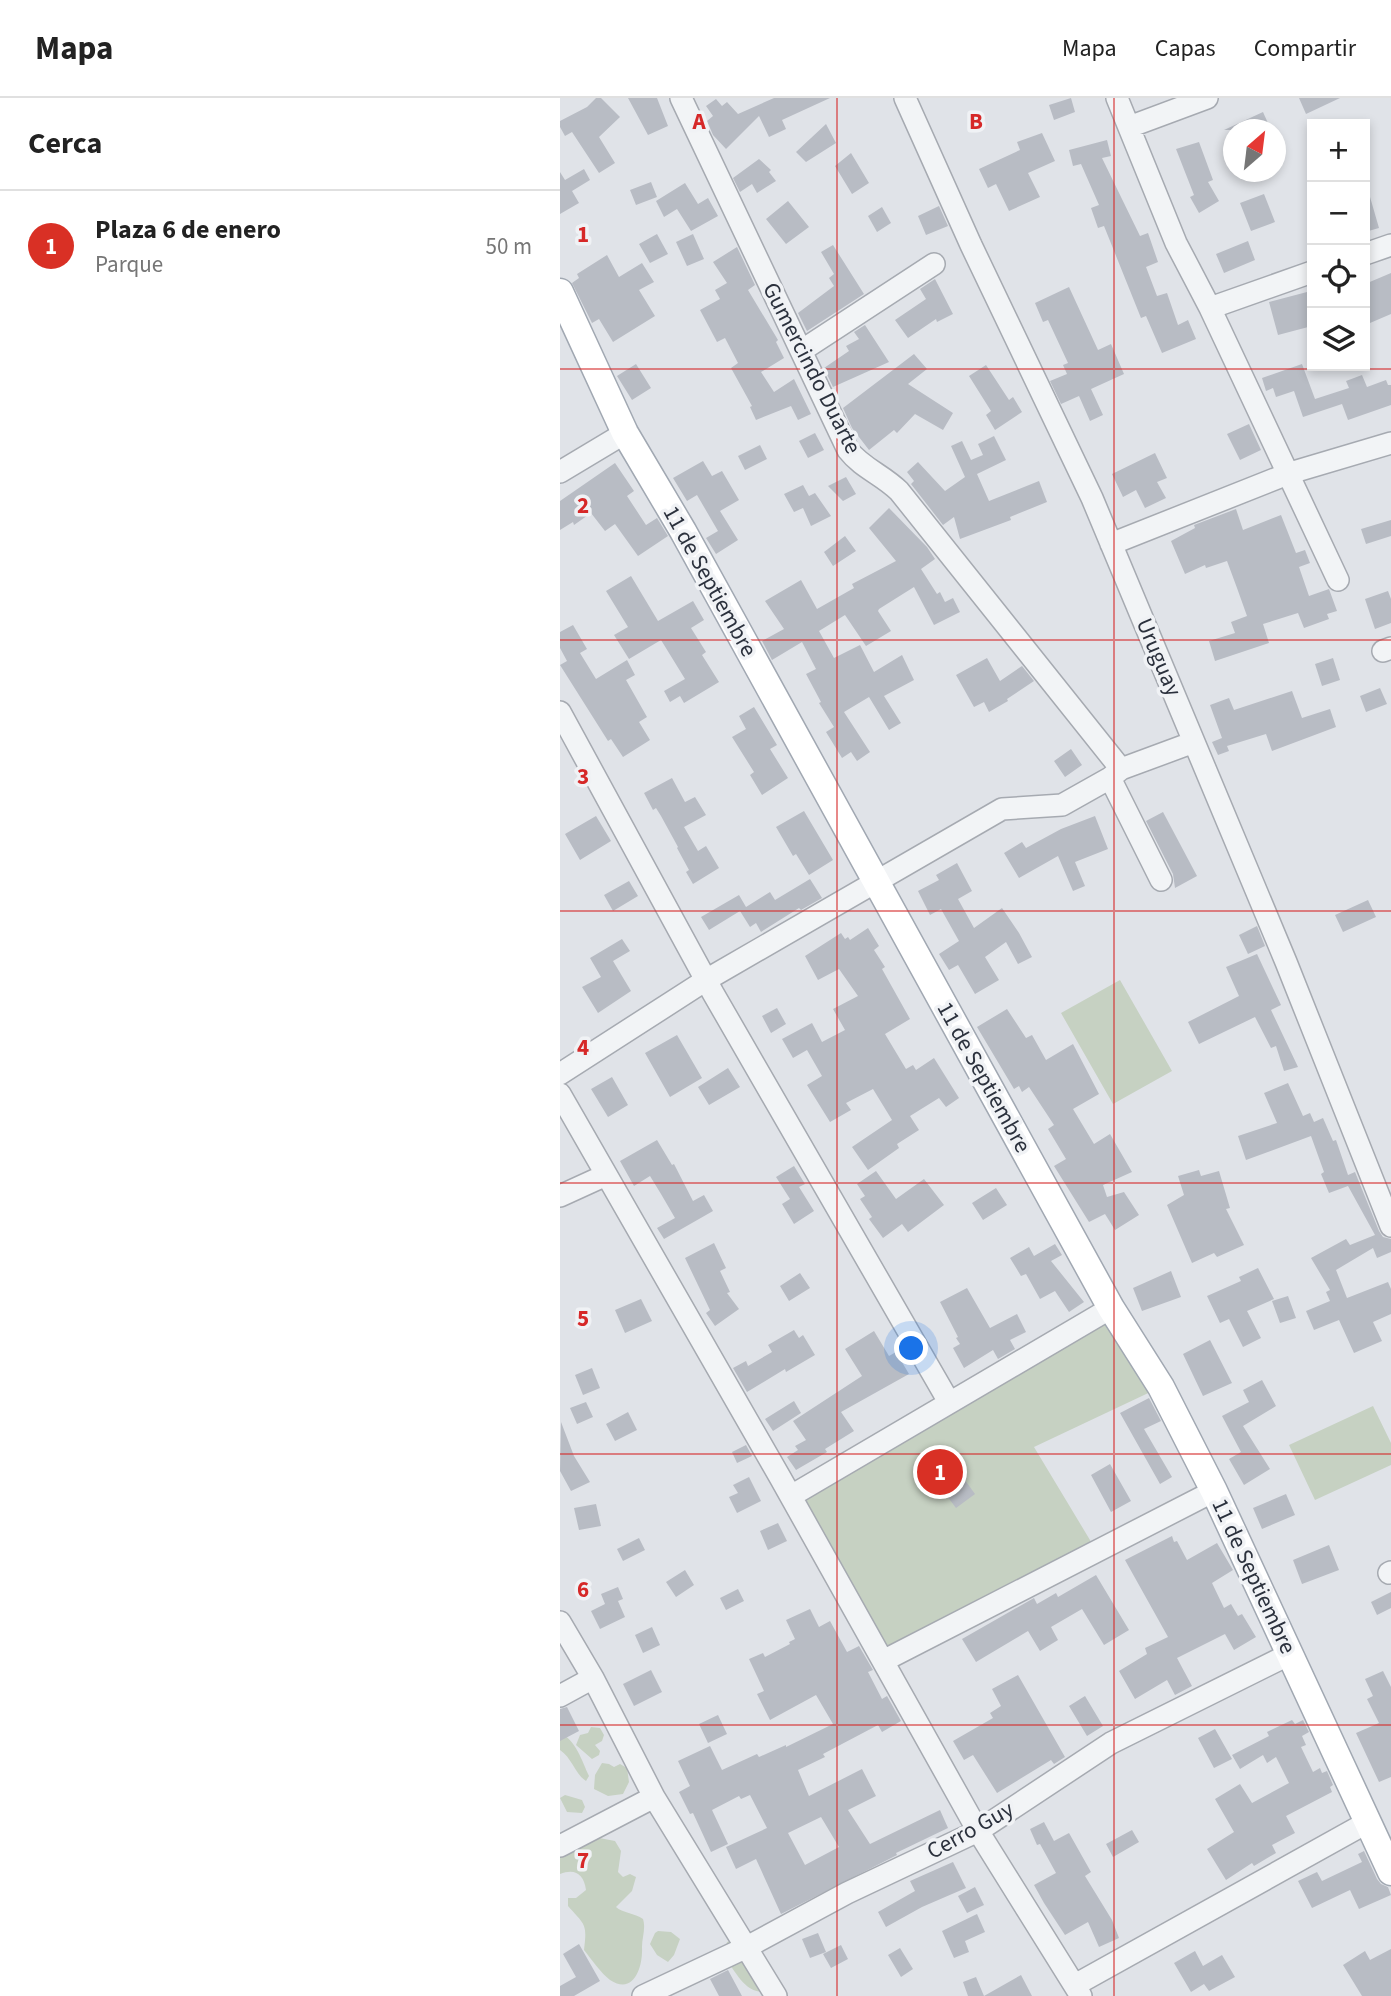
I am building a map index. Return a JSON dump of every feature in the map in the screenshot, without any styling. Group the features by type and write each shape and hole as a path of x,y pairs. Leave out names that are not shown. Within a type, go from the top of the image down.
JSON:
{"main road":[{"name":"11 de Septiembre","path":"560,292 625,433 690,543 1111,1308 1161,1387 1214,1491 1391,1872"}],"street":[{"name":"Gumercindo Duarte","path":"681,98 848,450 857,461 899,491 1115,774 1161,880"},
{"name":"Uruguay","path":"905,98 971,245 1092,498 1286,962 1391,1226"},
{"path":"1117,98 1176,243 1290,472 1338,580"},
{"path":"1129,127 1207,98"},
{"path":"1370,252 1391,245"},
{"path":"800,351 933,264"},
{"path":"1210,308 1307,274"},
{"path":"560,472 625,433"},
{"path":"1111,544 1290,472 1391,443"},
{"path":"560,712 706,980 949,1402"},
{"path":"560,1074 706,980 1002,809 1062,804 1115,774 1194,742"},
{"path":"560,1094 791,1496 978,1830 1078,1991 1367,1822"},
{"path":"560,1196 606,1175"},
{"path":"791,1496 1111,1308"},
{"path":"883,1661 1214,1491"},
{"path":"560,1622 593,1678 654,1797 776,1996"},
{"name":"Cerro Guy","path":"643,1996 747,1947 978,1830 1111,1743 1290,1654"},
{"path":"560,1696 593,1678"},
{"path":"560,1846 654,1797"}],"green space":[{"path":"1120,980 1172,1071 1113,1104 1061,1013"},
{"path":"1111,1308 1161,1387 1034,1447 1096,1550 883,1661 791,1496"},
{"path":"1373,1406 1391,1443 1391,1465 1315,1500 1289,1445"},
{"path":"591,1727 600,1728 604,1735 602,1741 595,1745 600,1751 599,1755 592,1759 576,1745 580,1735 588,1733"},
{"path":"560,1733 566,1736 578,1752 589,1776 586,1781 560,1750"},
{"path":"602,1763 614,1767 620,1764 627,1768 629,1782 623,1794 608,1796 594,1789 595,1775"},
{"path":"565,1795 582,1800 585,1807 582,1813 567,1812 560,1798"},
{"path":"589,1836 615,1841 621,1851 618,1872 623,1877 630,1874 636,1877 632,1891 616,1907 640,1917 644,1923 639,1970 626,1984 610,1980 584,1950 584,1926 568,1906 568,1898 576,1898 586,1890 585,1884 581,1876 574,1872 560,1874 560,1847"},
{"path":"658,1931 671,1932 680,1939 668,1962 657,1955 650,1944"},
{"path":"734,1940 760,1954 767,1963 765,1992 746,1985 724,1957 727,1942"}],"building":[{"path":"596,98 601,98 620,117 599,137 615,163 599,173 572,132 565,136 560,127 560,121 587,107"},
{"path":"628,98 657,98 668,126 648,135"},
{"path":"774,98 830,98 782,120 786,129 769,137 759,116 726,149 713,135 707,121 713,116 706,106 716,99 722,106 727,102 738,114"},
{"path":"1071,98 1075,112 1054,120 1049,105"},
{"path":"1299,98 1340,98 1306,114"},
{"path":"1263,112 1266,119 1248,119"},
{"path":"826,124 836,143 806,162 796,152"},
{"path":"1042,133 1055,161 1028,173 1040,197 1009,211 996,184 988,188 979,169 1020,150 1017,142"},
{"path":"1107,140 1111,156 1102,158 1140,236 1148,233 1158,262 1146,267 1157,296 1167,293 1178,325 1188,320 1196,339 1162,353 1146,316 1141,318 1104,226 1098,228 1091,208 1099,205 1081,164 1073,166 1069,150"},
{"path":"1199,142 1213,180 1208,182 1219,201 1199,213 1190,197 1194,195 1176,149"},
{"path":"851,153 869,183 852,194 835,166"},
{"path":"759,159 771,170 769,172 776,181 757,193 752,184 740,192 733,178"},
{"path":"584,169 590,180 572,191 579,203 560,214 560,172 565,180"},
{"path":"651,182 657,197 636,205 630,190"},
{"path":"685,183 698,204 708,198 718,216 691,231 677,209 664,217 656,201"},
{"path":"1264,194 1275,222 1251,231 1240,203"},
{"path":"1370,197 1379,228 1370,231"},
{"path":"788,201 809,227 786,244 766,219"},
{"path":"939,206 948,226 926,235 918,216"},
{"path":"882,207 891,223 877,232 868,216"},
{"path":"657,234 668,254 650,263 639,244"},
{"path":"693,234 704,259 687,266 676,242"},
{"path":"1248,241 1255,260 1224,273 1216,254"},
{"path":"833,245 864,294 807,331 798,313 834,286 829,278 834,274 821,252"},
{"path":"737,247 755,285 748,290 778,340 776,342 784,358 761,372 774,392 794,379 811,414 798,420 791,406 756,420 750,407 752,406 731,368 738,363 725,338 717,342 700,310 720,299 715,290 727,283 713,262"},
{"path":"607,255 619,277 642,263 654,282 639,290 655,316 613,342 599,319 592,323 572,283 579,278 577,274"},
{"path":"1391,273 1391,314 1370,323 1370,308 1370,282"},
{"path":"935,279 953,314 937,322 936,319 908,338 895,320 926,299 920,289"},
{"path":"1069,287 1098,350 1111,344 1124,374 1091,389 1103,415 1090,421 1079,396 1061,404 1050,381 1067,374 1063,365 1068,363 1048,320 1043,322 1035,303"},
{"path":"1307,292 1307,327 1278,335 1269,302"},
{"path":"865,325 889,362 833,387 824,368 849,351 846,346 859,339 854,332"},
{"path":"914,354 927,369 908,384 953,413 943,430 915,414 897,433 894,430 869,450 852,428 843,408"},
{"path":"636,364 651,388 632,400 617,376"},
{"path":"1302,364 1315,399 1349,388 1346,381 1362,375 1367,387 1386,380 1388,385 1391,385 1391,405 1348,420 1342,404 1303,417 1294,391 1276,397 1273,388 1266,391 1262,378"},
{"path":"986,365 1009,400 1013,397 1022,412 995,430 986,415 991,411 969,376"},
{"path":"1249,424 1261,450 1240,460 1227,434"},
{"path":"815,433 824,450 808,458 799,441"},
{"path":"994,436 1006,460 977,474 989,501 1039,481 1047,502 1010,517 1011,520 960,539 954,517 943,525 911,484 914,481 907,472 918,462 945,491 965,477 951,446 962,441 971,460 983,455 978,444"},
{"path":"760,445 767,459 745,470 738,456"},
{"path":"1155,453 1167,478 1157,482 1166,498 1145,508 1136,490 1123,497 1112,474"},
{"path":"703,461 712,476 722,471 739,500 720,511 738,540 716,554 706,538 718,531 697,495 687,501 673,478"},
{"path":"615,463 634,491 627,496 646,525 657,518 668,536 638,556 615,524 605,531 591,513 574,525 573,522 560,530 560,501"},
{"path":"846,477 856,494 843,501 828,486"},
{"path":"803,485 809,496 815,493 831,516 811,526 803,508 794,512 784,494"},
{"path":"889,508 927,547 935,559 921,569 937,594 940,592 945,602 953,598 960,612 934,625 914,587 879,609 891,631 866,646 845,615 819,631 834,658 860,645 874,672 902,655 914,680 884,696 901,723 889,730 869,697 844,712 870,752 857,761 851,752 842,758 826,732 834,727 806,674 816,669 802,642 772,660 762,641 784,629 765,601 801,580 817,609 854,588 852,584 896,561 869,528"},
{"path":"1236,509 1243,530 1281,515 1296,553 1305,550 1310,563 1299,567 1309,596 1329,589 1337,611 1327,614 1329,619 1304,628 1298,613 1263,624 1269,643 1215,661 1209,641 1235,633 1231,622 1247,616 1237,588 1227,561 1206,568 1205,565 1185,574 1171,541 1195,528 1194,525"},
{"path":"1391,520 1391,536 1366,544 1361,529"},
{"path":"845,536 856,551 833,566 824,552"},
{"path":"631,576 658,621 693,601 704,620 691,628 706,652 702,655 719,682 684,703 680,696 670,702 664,691 685,679 661,640 629,659 614,635 628,627 606,591"},
{"path":"1388,591 1391,599 1391,623 1375,629 1365,599"},
{"path":"573,625 587,649 580,653 596,679 627,660 635,675 626,680 647,717 639,722 650,740 623,757 611,739 608,741 560,665 567,661 560,648 560,632"},
{"path":"987,658 1000,681 1022,666 1034,681 989,712 984,702 974,707 956,675"},
{"path":"1333,658 1340,680 1322,686 1315,664"},
{"path":"1380,688 1387,704 1366,712 1360,696"},
{"path":"1292,691 1302,718 1330,709 1336,727 1272,751 1266,734 1227,746 1229,751 1218,755 1212,742 1222,738 1210,705 1229,698 1234,710"},
{"path":"754,707 777,745 770,749 788,778 762,795 750,775 754,772 732,737 746,729 739,716"},
{"path":"1071,749 1082,765 1065,777 1054,761"},
{"path":"672,778 685,802 695,797 706,815 684,827 698,851 706,846 719,868 693,884 678,847 656,808 653,810 644,793"},
{"path":"804,811 833,860 809,875 796,854 793,856 776,827"},
{"path":"1163,812 1197,876 1175,888 1173,874 1146,821"},
{"path":"596,816 611,841 580,860 565,834"},
{"path":"1095,816 1108,849 1075,862 1085,886 1073,891 1058,856 1019,878 1004,853 1022,842 1026,848 1061,829"},
{"path":"957,863 972,891 958,899 974,928 1002,908 1032,957 1018,964 1006,942 985,957 999,980 975,994 958,965 949,970 939,954 959,941 941,909 930,915 918,891 939,880 936,875"},
{"path":"810,879 822,898 801,910 799,908 761,932 756,923 750,927 740,911 709,930 701,917 739,895 746,907 770,892 775,900"},
{"path":"629,881 638,896 613,911 604,895"},
{"path":"1368,900 1376,917 1343,932 1335,915"},
{"path":"1257,926 1265,946 1248,954 1239,935"},
{"path":"868,928 879,946 874,950 885,967 882,969 910,1019 885,1034 906,1069 913,1065 916,1070 934,1058 959,1098 946,1107 939,1098 910,1116 919,1130 897,1144 899,1148 868,1170 852,1147 892,1120 873,1089 846,1103 851,1110 830,1122 807,1085 822,1076 807,1050 793,1058 782,1039 812,1023 822,1042 845,1030 833,1009 858,996 839,969 818,980 805,956 841,933 845,939 848,937 850,940"},
{"path":"622,939 630,951 613,961 631,991 598,1013 582,987 601,977 590,958"},
{"path":"1257,954 1281,1005 1271,1010 1298,1067 1284,1071 1276,1046 1271,1048 1255,1017 1199,1044 1188,1022 1239,996 1226,967"},
{"path":"777,1008 786,1024 771,1033 762,1016"},
{"path":"1007,1009 1026,1038 1032,1035 1046,1060 1073,1044 1099,1094 1073,1109 1094,1144 1110,1134 1132,1172 1103,1185 1107,1197 1124,1192 1139,1215 1115,1230 1105,1214 1089,1222 1054,1166 1066,1159 1048,1129 1054,1125 1029,1087 1022,1092 1019,1086 1014,1089 977,1027"},
{"path":"677,1035 702,1078 670,1097 645,1053"},
{"path":"728,1068 740,1087 709,1105 698,1087"},
{"path":"612,1077 628,1105 608,1117 591,1089"},
{"path":"1288,1083 1303,1116 1310,1113 1314,1122 1323,1118 1333,1141 1336,1140 1348,1175 1355,1172 1379,1231 1383,1237 1391,1239 1391,1252 1377,1258 1373,1248 1336,1270 1347,1298 1388,1282 1391,1289 1391,1314 1373,1322 1382,1341 1354,1353 1339,1320 1314,1330 1306,1311 1330,1301 1326,1292 1330,1290 1311,1258 1346,1239 1350,1245 1375,1235 1348,1186 1329,1193 1311,1136 1246,1160 1238,1136 1277,1123 1264,1093"},
{"path":"657,1140 672,1165 674,1164 693,1201 704,1195 713,1211 664,1239 657,1228 675,1218 650,1176 634,1186 620,1161"},
{"path":"794,1166 805,1184 799,1187 814,1211 794,1224 782,1204 790,1199 776,1177"},
{"path":"1199,1170 1201,1176 1219,1171 1230,1208 1226,1209 1244,1245 1217,1257 1214,1253 1192,1263 1167,1205 1184,1195 1178,1176"},
{"path":"876,1171 896,1199 924,1179 944,1205 908,1232 902,1224 883,1238 869,1219 872,1217 860,1199 865,1196 857,1184"},
{"path":"996,1188 1007,1205 983,1220 972,1203"},
{"path":"714,1243 726,1268 720,1271 730,1292 727,1293 739,1309 715,1326 706,1313 710,1310 685,1258"},
{"path":"1055,1244 1062,1255 1051,1261 1084,1302 1069,1312 1055,1291 1040,1299 1026,1274 1021,1276 1010,1258 1029,1247 1034,1256"},
{"path":"1258,1268 1274,1299 1247,1311 1261,1338 1243,1347 1229,1319 1220,1323 1207,1296 1241,1281 1239,1277"},
{"path":"1171,1271 1181,1297 1142,1311 1133,1288"},
{"path":"800,1273 810,1288 789,1301 780,1286"},
{"path":"967,1288 990,1328 1017,1314 1026,1332 1010,1340 1015,1349 998,1359 993,1350 964,1368 953,1348 960,1344 956,1338 958,1337 940,1302"},
{"path":"1288,1296 1296,1318 1280,1323 1272,1301"},
{"path":"641,1299 652,1321 625,1333 615,1310"},
{"path":"794,1330 799,1338 803,1335 815,1355 747,1392 733,1368 746,1361 748,1366 772,1352 768,1345"},
{"path":"874,1331 889,1356 896,1352 909,1374 841,1412 854,1431 825,1449 827,1452 796,1470 787,1457 798,1450 795,1446 806,1440 793,1421 862,1376 845,1349"},
{"path":"1210,1340 1232,1383 1203,1396 1183,1354"},
{"path":"592,1368 600,1388 583,1395 575,1375"},
{"path":"1262,1380 1276,1406 1243,1426 1270,1469 1244,1485 1229,1459 1241,1452 1222,1416 1249,1402 1243,1390"},
{"path":"1149,1398 1161,1421 1144,1429 1172,1477 1160,1484 1120,1413"},
{"path":"794,1401 801,1413 773,1431 765,1419"},
{"path":"586,1402 593,1417 577,1424 570,1408"},
{"path":"628,1412 637,1430 615,1441 606,1424"},
{"path":"561,1422 574,1456 590,1482 571,1491 560,1471"},
{"path":"746,1445 752,1456 737,1463 732,1452"},
{"path":"951,1461 975,1494 956,1508 938,1484 947,1477 941,1468"},
{"path":"1110,1464 1131,1501 1111,1512 1091,1475"},
{"path":"749,1477 761,1501 737,1513 729,1497 738,1493 733,1485"},
{"path":"1286,1494 1295,1515 1262,1529 1253,1508"},
{"path":"596,1504 601,1526 579,1530 574,1508"},
{"path":"778,1523 787,1541 768,1550 760,1531"},
{"path":"1172,1536 1187,1560 1217,1543 1233,1570 1212,1583 1224,1608 1231,1604 1238,1616 1242,1614 1256,1637 1234,1650 1225,1634 1177,1658 1192,1686 1175,1695 1167,1680 1135,1699 1119,1671 1147,1654 1145,1648 1168,1637 1125,1560"},
{"path":"639,1538 645,1550 623,1561 617,1549"},
{"path":"1329,1545 1339,1570 1302,1584 1293,1560"},
{"path":"685,1570 694,1585 676,1597 666,1582"},
{"path":"1096,1575 1129,1630 1104,1645 1082,1609 1051,1627 1058,1640 1040,1651 1028,1631 976,1662 962,1639 1034,1598 1037,1604 1056,1593 1058,1597"},
{"path":"618,1587 623,1599 618,1601 625,1617 600,1629 591,1611 605,1604 601,1594"},
{"path":"738,1589 744,1601 726,1610 720,1598"},
{"path":"1391,1592 1391,1608 1377,1615 1371,1602"},
{"path":"810,1609 819,1627 830,1621 847,1652 859,1646 873,1670 868,1672 882,1699 887,1696 901,1721 882,1732 878,1725 798,1770 809,1796 862,1769 876,1796 848,1810 870,1844 940,1810 948,1828 781,1914 756,1859 736,1869 726,1847 767,1828 750,1795 741,1799 739,1796 712,1810 728,1844 711,1852 693,1813 690,1814 679,1792 690,1786 678,1761 710,1746 722,1770 757,1754 759,1757 786,1747 833,1724 816,1695 770,1720 757,1694 764,1691 749,1659 763,1653 765,1657 795,1639 786,1620","holes":["821,1817 839,1847 805,1865 788,1833"]},
{"path":"652,1627 660,1645 643,1653 635,1635"},
{"path":"651,1670 662,1692 634,1706 623,1684"},
{"path":"1383,1671 1391,1687 1391,1777 1379,1782 1356,1733 1379,1723 1367,1699 1373,1696 1365,1679"},
{"path":"1018,1675 1065,1757 1054,1764 1051,1760 997,1793 973,1755 964,1760 953,1741 993,1718 990,1713 1001,1706 992,1689"},
{"path":"1085,1696 1103,1726 1087,1736 1069,1706"},
{"path":"567,1707 579,1731 560,1741 560,1709"},
{"path":"718,1715 727,1734 708,1743 699,1724"},
{"path":"1292,1720 1295,1724 1303,1720 1309,1732 1302,1736 1306,1745 1301,1747 1313,1772 1320,1768 1322,1773 1327,1771 1333,1785 1330,1787 1332,1792 1286,1816 1295,1833 1272,1845 1276,1853 1254,1866 1252,1863 1226,1880 1207,1849 1234,1832 1215,1799 1240,1784 1252,1803 1289,1783 1276,1757 1267,1763 1263,1755 1240,1769 1232,1755 1269,1736 1267,1732"},
{"path":"1215,1729 1232,1759 1214,1768 1198,1738"},
{"path":"1044,1822 1054,1841 1069,1833 1091,1872 1085,1876 1112,1920 1119,1938 1099,1947 1088,1922 1065,1935 1044,1903 1034,1885 1056,1873 1040,1844 1037,1845 1030,1829"},
{"path":"1132,1830 1139,1842 1113,1857 1106,1844"},
{"path":"1364,1851 1377,1879 1388,1887 1391,1895 1359,1909 1350,1890 1312,1908 1298,1881 1317,1872 1322,1881 1362,1862 1358,1854"},
{"path":"953,1862 966,1888 922,1907 886,1927 878,1912 915,1891 910,1881"},
{"path":"975,1887 984,1905 967,1913 958,1896"},
{"path":"977,1914 985,1932 965,1941 969,1952 954,1958 942,1931"},
{"path":"818,1933 826,1952 810,1958 802,1939"},
{"path":"579,1944 600,1981 574,1996 560,1996 560,1986 576,1977 563,1954"},
{"path":"841,1945 848,1959 831,1968 823,1954"},
{"path":"900,1948 913,1969 901,1977 888,1955"},
{"path":"1391,1949 1391,1996 1362,1996 1343,1965 1365,1951 1370,1960"},
{"path":"1195,1951 1203,1966 1222,1955 1235,1977 1209,1991 1204,1984 1191,1992 1174,1963"},
{"path":"728,1970 742,1996 719,1996 710,1979"},
{"path":"1021,1975 1032,1996 984,1996"},
{"path":"976,1977 984,1996 968,1996 963,1982"}],"place":[{"name":"Plaza 6 de enero","path":"940,1472"}]}
